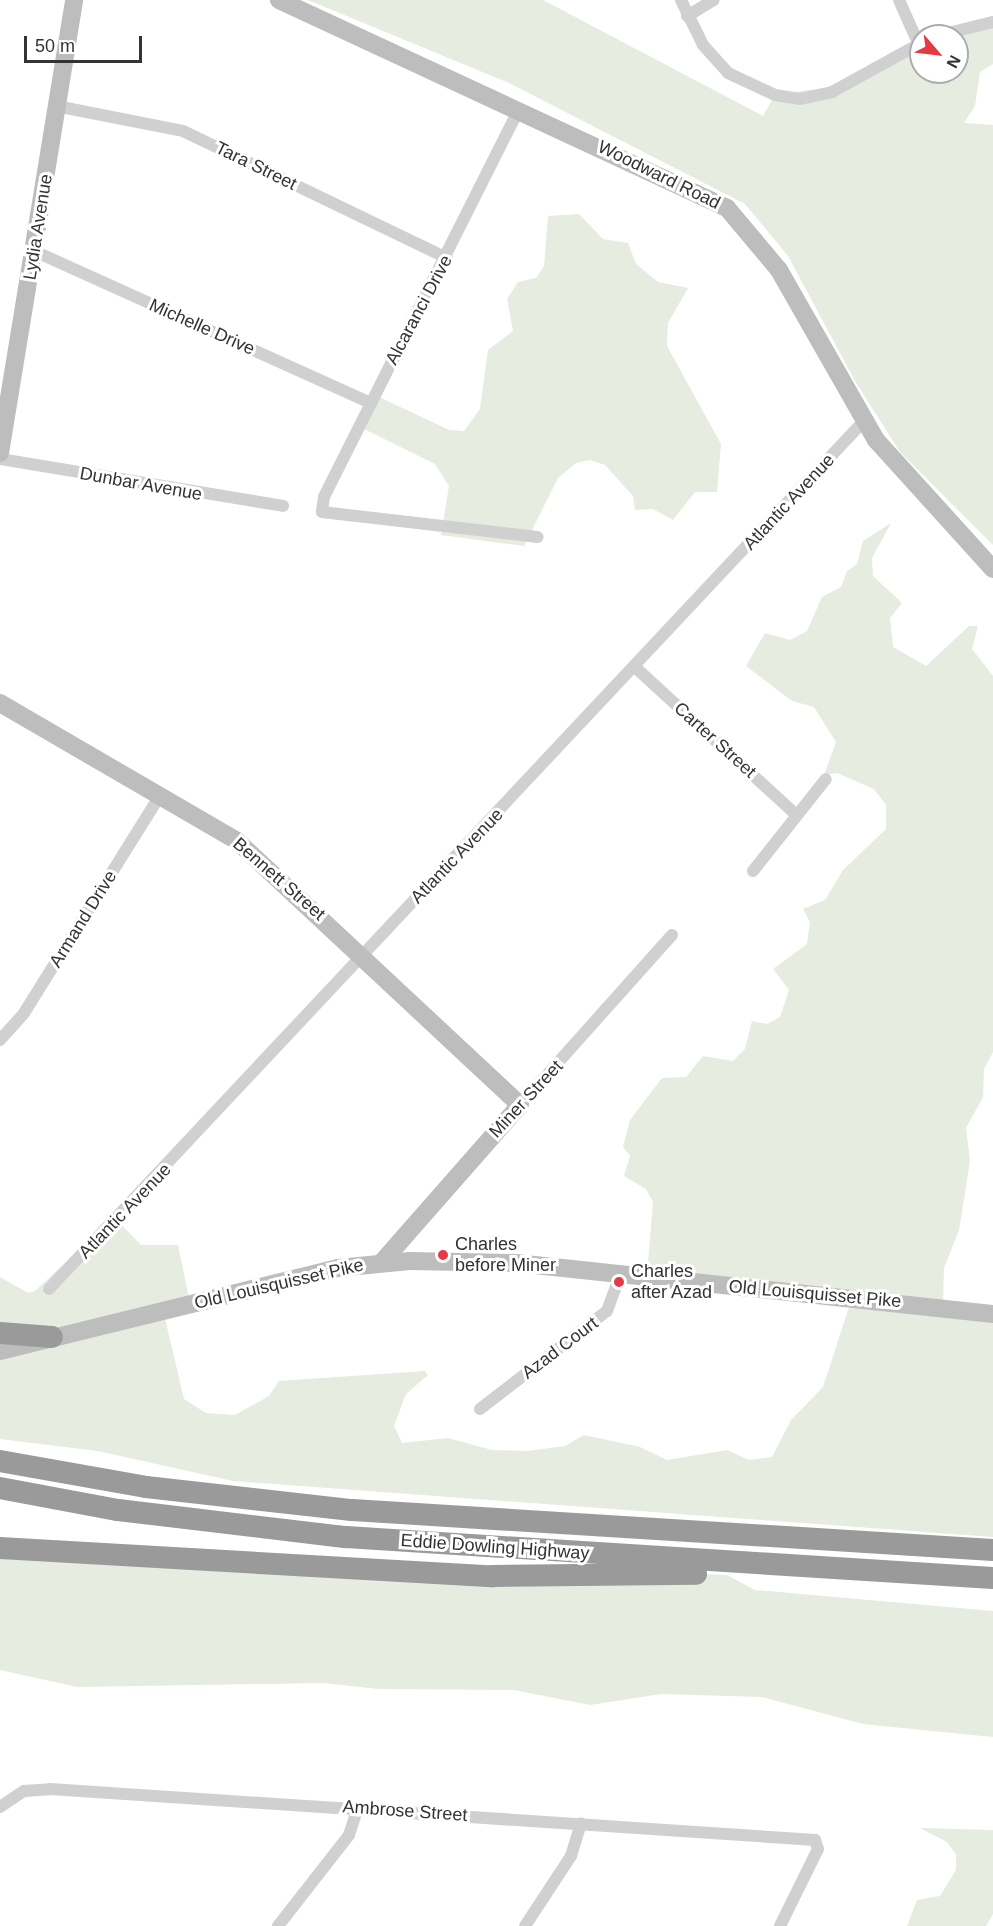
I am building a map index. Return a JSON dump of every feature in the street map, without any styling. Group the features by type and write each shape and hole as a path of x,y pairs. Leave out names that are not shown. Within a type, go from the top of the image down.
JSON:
{"highway":[{"path":"0,1333 52,1337"},
{"name":"Eddie Dowling Highway","path":"0,1461 146,1487 351,1510 993,1550"},
{"name":"Eddie Dowling Highway","path":"0,1488 118,1510 346,1537 993,1578"},
{"path":"0,1548 492,1576 890,1570"}],"street":[{"name":"Lydia Avenue","path":"0,453 74,0"},
{"name":"Woodward Road","path":"279,0 696,189 736,216 779,270 863,422 917,489 993,569"},
{"path":"681,0 687,16 728,73 751,87 792,98 832,92 909,50"},
{"path":"687,16 714,0"},
{"path":"899,0 910,24"},
{"path":"969,28 993,22"},
{"name":"Tara Street","path":"56,106 183,131 447,258"},
{"name":"Alcaranci Drive","path":"519,109 447,258 324,497 322,512 538,537"},
{"name":"Michelle Drive","path":"34,251 371,403"},
{"name":"Atlantic Avenue","path":"49,1289 636,668 863,422"},
{"name":"Dunbar Avenue","path":"0,459 283,506"},
{"name":"Carter Street","path":"636,668 794,813"},
{"name":"Bennett Street","path":"0,703 161,794 237,841 365,956 520,1105"},
{"path":"753,871 794,813 826,779"},
{"name":"Armand Drive","path":"0,1040 24,1013 161,794"},
{"name":"Miner Street","path":"382,1262 672,935"},
{"name":"Old Louisquisset Pike","path":"0,1351 52,1337 382,1262 516,1263 993,1314"},
{"name":"Azad Court","path":"480,1409 607,1311 621,1273"},
{"name":"Ambrose Street","path":"0,1807 24,1791 50,1790 358,1808 815,1840 818,1849 780,1926"},
{"path":"278,1926 349,1834 358,1808"},
{"path":"525,1926 571,1856 581,1824"}],"shaded area":[{"path":"308,0 543,0 763,116 775,95 830,87 909,45 909,84 969,84 969,24 967,24 993,16 993,64 980,72 975,106 964,123 993,125 993,545 900,452 855,381 788,256 745,204 509,83"},
{"path":"579,214 603,239 628,243 636,264 658,282 688,288 668,323 667,346 721,444 717,492 695,492 673,520 653,509 635,510 633,496 605,465 590,460 576,463 558,478 524,546 441,535 449,486 435,464 358,426 373,394 449,430 464,431 480,409 488,350 513,331 507,299 518,282 536,278 544,266 548,216"},
{"path":"891,523 872,558 873,576 902,603 890,618 893,647 926,666 969,626 978,626 972,649 993,676 993,1052 984,1069 983,1097 966,1128 970,1161 959,1230 944,1268 943,1306 993,1315 993,1537 233,1481 98,1451 0,1439 0,1277 28,1293 35,1291 114,1217 141,1245 178,1245 189,1298 162,1306 184,1399 206,1413 235,1415 269,1396 279,1381 425,1371 428,1375 406,1394 394,1426 402,1443 448,1438 492,1450 528,1451 565,1446 584,1435 640,1447 667,1460 727,1450 749,1460 772,1457 791,1420 823,1387 852,1298 647,1275 653,1202 646,1189 624,1176 630,1156 623,1147 630,1120 662,1078 686,1077 703,1056 733,1061 745,1049 752,1021 767,1024 780,1017 789,990 773,969 807,944 810,922 803,909 825,900 843,870 886,829 886,805 874,789 837,773 824,775 836,742 814,707 792,701 746,666 765,633 790,640 807,631 822,597 841,587 847,571 857,564 863,541"},
{"path":"0,1549 727,1575 755,1590 993,1611 993,1737 863,1724 762,1697 661,1694 590,1705 514,1690 378,1689 324,1683 77,1687 0,1670"},
{"path":"920,1828 993,1830 993,1914 986,1926 907,1926 917,1900 940,1896 956,1870 956,1854 947,1842"}],"place":[{"name":"Charles before Miner","path":"443,1255"},
{"name":"Charles after Azad","path":"619,1282"}]}
